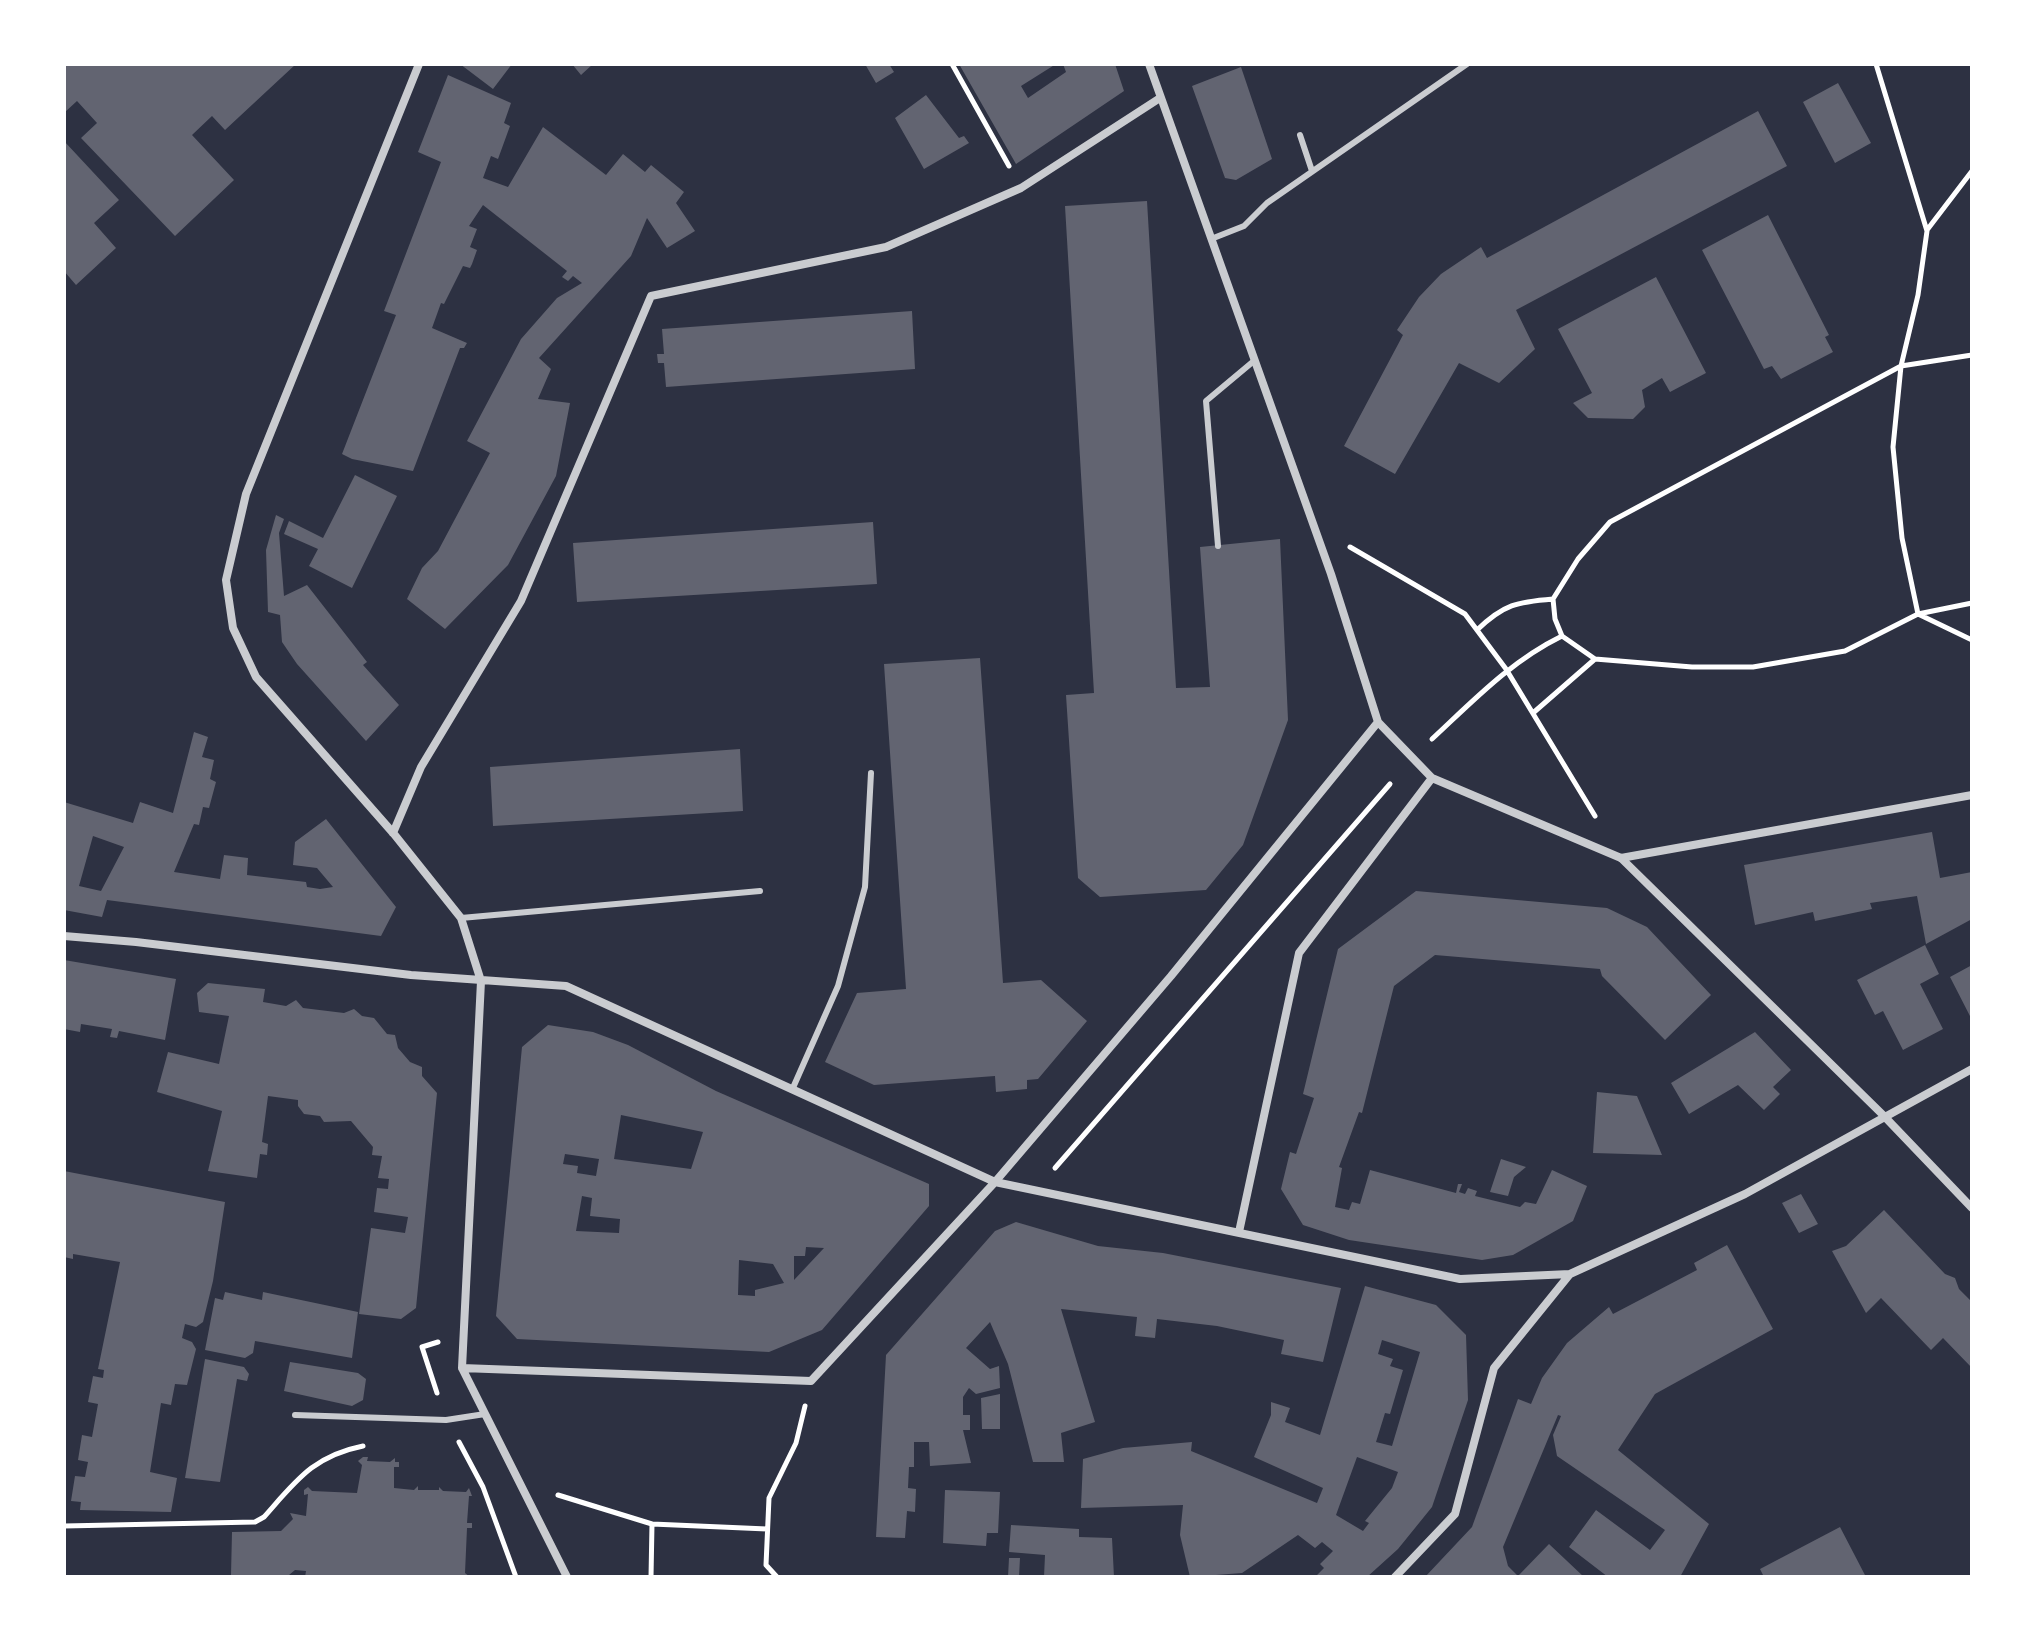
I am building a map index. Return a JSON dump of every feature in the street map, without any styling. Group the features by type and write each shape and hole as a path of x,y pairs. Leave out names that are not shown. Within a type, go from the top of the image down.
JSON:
{"street":[{"path":"419,64 246,494 226,580 233,628 256,677 393,833 461,918 481,981 462,1368 567,1577"},
{"path":"1149,64 1316,532 1378,722 1432,778 1621,858 1883,1115 1972,1208"},
{"path":"393,833 421,767 521,601 651,296 886,247 1021,188 1160,98"},
{"path":"462,1368 811,1381 995,1182 1171,976 1378,722"},
{"path":"1239,1232 1299,953 1432,778"},
{"path":"1621,858 1972,795"},
{"path":"64,936 481,981 566,986 995,1182 1460,1279 1570,1274 1745,1194 1883,1115 1972,1069"},
{"path":"1395,1577 1455,1514 1494,1368 1570,1274"}],"lane":[{"path":"1211,239 1244,226 1267,203 1467,64"},
{"path":"1300,135 1312,171"},
{"path":"1218,546 1206,401 1255,360"},
{"path":"792,1090 838,986 865,887 871,773"},
{"path":"461,918 760,891"},
{"path":"295,1415 446,1420 485,1414"}],"path":[{"path":"952,64 1021,188"},
{"path":"1876,64 1927,231 1918,295 1901,366 1893,447 1902,538 1918,614"},
{"path":"1927,231 1972,171"},
{"path":"1972,355 1901,366 1610,522 1578,559 1553,599 1555,619 1562,636 1595,659 1692,667 1753,667 1845,651 1918,614 1972,603"},
{"path":"1316,532 1375,558 1465,614 1506,669 1621,858"},
{"path":"1477,630 1495,613 1515,602 1553,599"},
{"path":"1918,614 1972,640"},
{"path":"1036,1190 1412,758 1506,669 1529,652 1562,636"},
{"path":"1533,713 1595,659"},
{"path":"777,1577 766,1565 769,1498 796,1443 811,1381"},
{"path":"446,1420 483,1487 516,1577"},
{"path":"64,1526 255,1522 264,1517 311,1465 339,1451 368,1445"},
{"path":"554,1485 560,1498 652,1524 767,1529"},
{"path":"651,1577 652,1524"}],"building":[{"path":"64,64 296,64 225,130 212,116 192,135 234,180 175,236 81,138 97,123 77,101 64,113"},
{"path":"460,64 512,64 493,89"},
{"path":"572,64 593,64 581,75"},
{"path":"865,64 889,64 894,72 876,83"},
{"path":"959,64 1056,64 1021,86 1028,98 1066,72 1063,64 1115,64 1124,91 1016,164"},
{"path":"1241,67 1272,159 1236,180 1225,178 1192,86"},
{"path":"448,75 511,103 504,123 510,126 498,159 491,156 483,178 508,187 543,127 606,175 623,154 645,172 651,165 684,192 676,203 695,231 667,248 647,218 631,256 539,358 551,369 538,399 570,403 556,476 508,565 445,629 407,599 422,568 438,551 490,453 467,441 521,339 557,298 582,283 573,276 568,281 562,277 567,271 483,205 469,226 477,229 470,247 477,250 472,264 470,268 463,266 444,304 441,303 432,328 467,343 460,348 413,471 352,459 342,454 396,315 384,311 441,162 418,152"},
{"path":"1838,83 1871,143 1835,163 1803,102"},
{"path":"926,95 959,138 964,136 969,143 924,169 895,118"},
{"path":"1758,111 1787,166 1516,310 1535,349 1499,383 1459,363 1395,474 1344,446 1403,335 1397,330 1419,297 1441,274 1481,247 1487,258"},
{"path":"64,141 119,200 94,223 116,248 76,285 64,271"},
{"path":"1147,201 1176,688 1210,687 1200,547 1280,539 1288,720 1243,845 1206,890 1100,897 1078,878 1066,695 1094,693 1065,206"},
{"path":"1768,215 1829,335 1825,337 1833,352 1781,379 1772,366 1764,369 1702,250"},
{"path":"1656,277 1706,373 1670,392 1662,378 1642,390 1645,407 1633,419 1588,418 1573,403 1592,393 1558,329"},
{"path":"912,311 915,369 666,387 664,363 658,363 657,354 664,354 662,329"},
{"path":"355,475 397,496 352,588 309,566 318,549 284,534 289,521 323,538"},
{"path":"276,515 284,519 279,533 284,596 307,585 367,662 363,665 399,705 366,741 297,664 282,642 280,615 268,612 266,550"},
{"path":"873,522 877,584 577,602 573,543"},
{"path":"980,658 1003,983 1041,980 1087,1021 1038,1079 1027,1080 1027,1089 996,1092 995,1076 874,1085 825,1062 857,993 906,989 884,664"},
{"path":"194,732 208,737 202,757 214,760 210,779 216,782 209,808 203,807 199,825 194,824 174,872 220,879 224,855 248,858 247,875 306,882 307,887 320,889 333,887 317,868 293,865 295,842 326,819 396,907 381,936 107,900 102,917 64,910 64,802 133,823 140,802 173,813","holes":["93,836 124,847 101,891 79,886"]},
{"path":"740,749 743,811 493,826 490,767"},
{"path":"1932,832 1940,878 1972,872 1972,919 1926,944 1917,896 1870,903 1872,909 1815,921 1813,912 1755,925 1744,865"},
{"path":"1416,891 1607,908 1647,927 1711,995 1665,1040 1602,976 1600,969 1435,955 1394,986 1362,1113 1359,1112 1339,1167 1342,1168 1335,1207 1349,1210 1352,1202 1360,1204 1370,1170 1456,1193 1458,1184 1462,1184 1459,1192 1465,1194 1468,1188 1477,1191 1475,1196 1520,1207 1525,1202 1536,1204 1552,1170 1587,1186 1573,1221 1513,1255 1482,1260 1349,1240 1303,1225 1281,1189 1290,1152 1296,1154 1314,1098 1303,1094 1338,949"},
{"path":"1925,945 1939,974 1920,984 1943,1029 1903,1050 1883,1011 1875,1015 1857,980"},
{"path":"64,960 176,979 165,1040 119,1031 117,1038 110,1037 112,1029 81,1024 80,1032 64,1029"},
{"path":"1972,965 1972,1020 1950,977"},
{"path":"208,983 265,989 263,1002 286,1006 296,1000 303,1008 344,1013 354,1009 362,1016 374,1018 387,1034 395,1035 398,1048 410,1062 422,1067 422,1076 437,1093 416,1308 401,1319 359,1314 371,1228 405,1233 408,1217 374,1212 377,1188 388,1189 389,1179 378,1178 382,1156 372,1155 373,1147 351,1121 324,1122 320,1116 304,1114 298,1100 268,1096 262,1142 268,1144 267,1155 260,1154 257,1178 208,1171 222,1111 157,1092 168,1052 219,1064 229,1016 199,1012 197,993"},
{"path":"548,1025 593,1032 628,1045 716,1091 929,1184 929,1206 822,1330 769,1352 517,1339 496,1316 522,1047","holes":["621,1115 703,1132 691,1169 614,1159","565,1154 599,1159 596,1176 577,1173 578,1166 563,1164","582,1196 592,1198 590,1216 620,1219 619,1233 576,1231","806,1247 824,1248 794,1280 794,1256 805,1256","739,1260 773,1264 784,1283 755,1290 755,1296 738,1295"]},
{"path":"1755,1032 1791,1070 1773,1087 1780,1094 1764,1110 1738,1085 1689,1114 1671,1083"},
{"path":"1597,1092 1637,1096 1662,1155 1593,1153"},
{"path":"1501,1159 1526,1167 1514,1177 1508,1196 1490,1192"},
{"path":"64,1171 225,1202 213,1281 203,1322 196,1327 185,1324 182,1338 192,1342 196,1349 187,1385 175,1384 171,1405 161,1403 150,1472 177,1478 171,1512 80,1510 81,1502 71,1501 75,1476 85,1477 88,1462 78,1460 82,1435 92,1437 98,1404 88,1402 93,1376 103,1378 104,1370 98,1369 120,1262 73,1254 73,1259 64,1257"},
{"path":"1801,1194 1818,1224 1799,1233 1782,1203"},
{"path":"1884,1210 1945,1274 1955,1278 1959,1289 1972,1302 1972,1368 1943,1338 1931,1350 1881,1298 1866,1313 1832,1251 1846,1246"},
{"path":"1016,1222 1098,1246 1163,1253 1341,1288 1323,1362 1281,1354 1284,1340 1217,1326 1157,1319 1155,1338 1135,1336 1137,1317 1061,1309 1095,1422 1061,1433 1064,1462 1033,1462 1008,1364 990,1322 966,1348 990,1369 999,1366 1000,1388 976,1394 969,1388 963,1397 963,1415 970,1415 970,1430 963,1430 971,1463 930,1466 929,1442 914,1442 914,1467 909,1467 908,1488 916,1489 915,1512 907,1511 905,1538 876,1537 886,1355 995,1231"},
{"path":"1727,1245 1773,1329 1655,1394 1618,1450 1709,1524 1680,1577 1608,1577 1569,1547 1596,1510 1650,1550 1665,1530 1557,1456 1553,1435 1561,1416 1558,1415 1503,1547 1508,1566 1518,1576 1549,1544 1584,1577 1425,1577 1472,1527 1518,1399 1531,1404 1542,1378 1567,1343 1609,1307 1613,1314 1697,1270 1694,1263"},
{"path":"1365,1286 1436,1305 1466,1335 1468,1400 1432,1507 1398,1549 1367,1577 1315,1577 1324,1568 1320,1564 1333,1551 1322,1542 1315,1548 1298,1535 1242,1573 1190,1577 1180,1535 1183,1505 1081,1508 1083,1459 1123,1448 1192,1442 1191,1451 1317,1503 1323,1488 1254,1457 1271,1415 1271,1402 1290,1408 1285,1422 1320,1435","holes":["1382,1340 1420,1352 1392,1446 1376,1442 1385,1413 1390,1414 1403,1370 1390,1366 1393,1359 1378,1354","1357,1457 1398,1472 1392,1488 1365,1521 1369,1523 1363,1531 1336,1515"]},
{"path":"225,1292 262,1300 263,1292 358,1312 352,1358 255,1341 253,1353 245,1358 205,1350 215,1298 223,1300"},
{"path":"205,1359 244,1367 249,1374 247,1381 237,1379 220,1482 185,1478"},
{"path":"290,1362 358,1373 366,1379 363,1400 352,1406 284,1391"},
{"path":"1000,1394 1000,1429 982,1429 981,1398"},
{"path":"368,1457 367,1461 390,1462 395,1458 395,1462 399,1462 399,1467 394,1467 394,1488 414,1490 418,1486 418,1490 439,1490 439,1487 443,1491 466,1492 469,1488 472,1496 469,1496 467,1523 472,1523 472,1528 467,1528 465,1573 470,1577 305,1577 306,1571 295,1570 289,1575 231,1575 232,1532 281,1531 293,1519 290,1513 306,1516 308,1494 304,1495 304,1490 308,1487 312,1491 357,1493 362,1465 358,1461"},
{"path":"945,1490 1000,1492 998,1533 987,1533 986,1546 943,1543"},
{"path":"1011,1525 1079,1529 1079,1537 1112,1538 1114,1577 1044,1577 1045,1555 1009,1552"},
{"path":"1840,1527 1866,1577 1764,1577 1760,1569"},
{"path":"1009,1558 1020,1558 1019,1577 1008,1577"}]}
